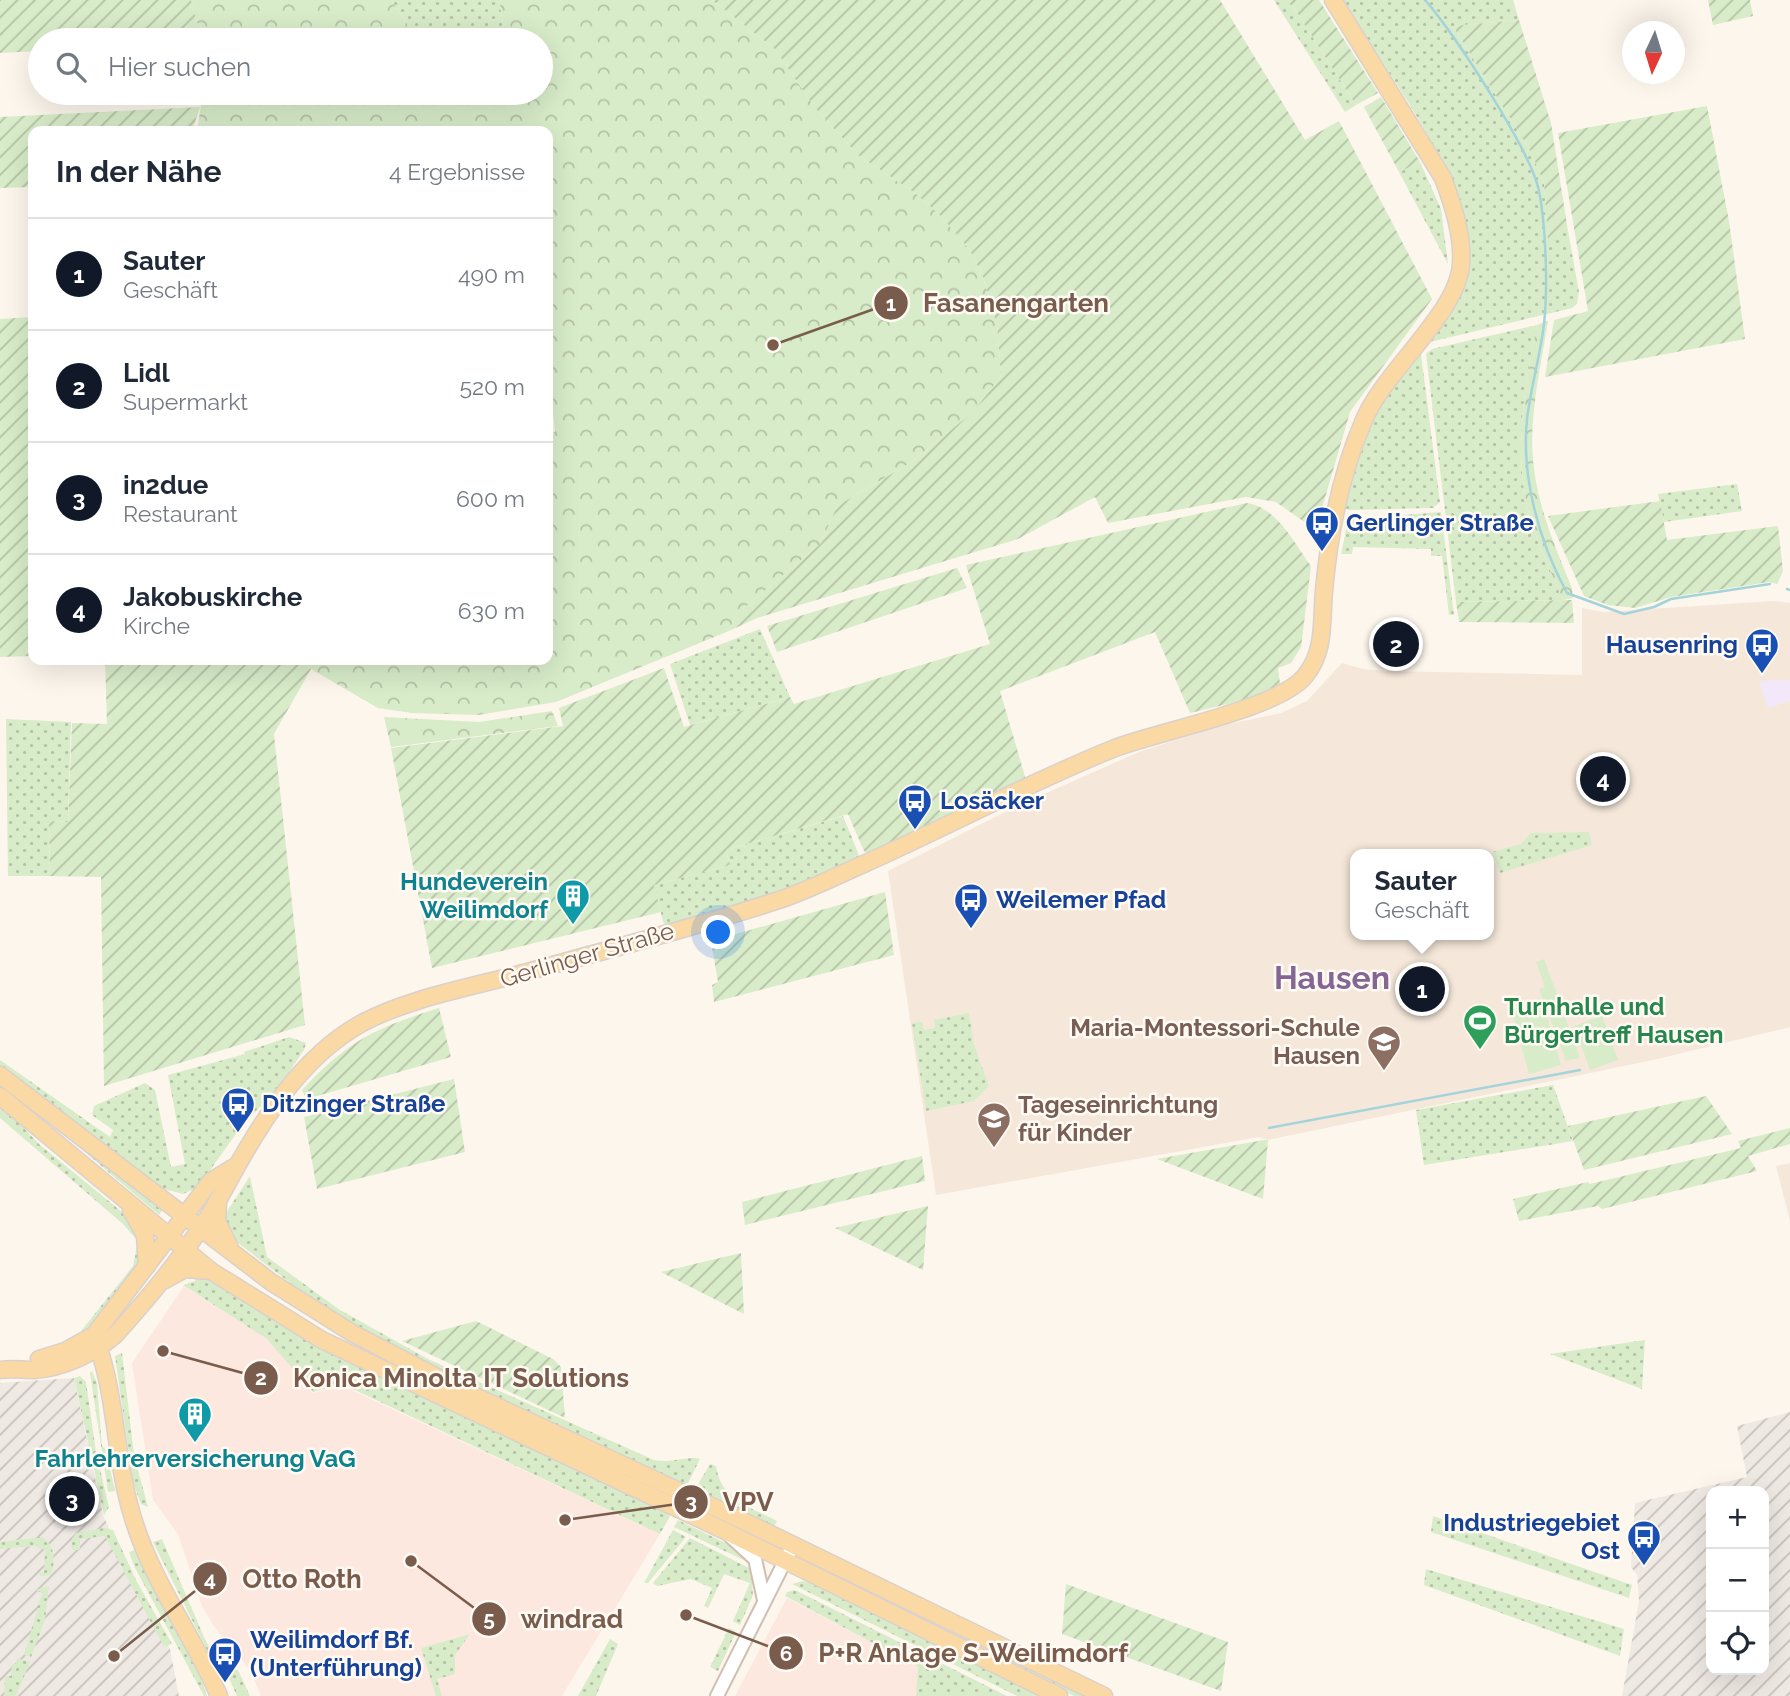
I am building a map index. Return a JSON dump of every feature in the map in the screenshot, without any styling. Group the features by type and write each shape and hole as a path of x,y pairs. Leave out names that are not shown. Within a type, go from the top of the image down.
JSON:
{"main road":[{"name":"Gerlinger Straße","path":"97,1341 128,1321 160,1280 199,1227 234,1167 276,1105 323,1050 380,1014 806,890 1113,749 1269,701 1306,676 1322,638 1324,592 1331,546 1354,442 1370,404 1453,293 1461,261 1454,208 1443,178 1333,0"},
{"path":"0,1075 230,1252 303,1303 371,1344 571,1443 793,1545 1104,1696"},
{"path":"0,1096 211,1270 322,1339 724,1531 1059,1696"},
{"name":"Gerlinger Straße","path":"97,1341 147,1266 211,1181 234,1167"},
{"path":"218,1198 217,1221 230,1242 230,1252"},
{"path":"131,1205 132,1217 145,1236 147,1266"},
{"path":"160,1280 169,1280 185,1269 211,1270"},
{"path":"3,1369 97,1341 124,1487 142,1545 153,1573 219,1696"}],"street":[{"path":"724,1531 755,1559 765,1600"},
{"path":"717,1696 793,1545"}],"shaded area":[{"path":"1773,601 1790,603 1790,1027 1653,1060 1268,1140 1259,1137 936,1195 888,871 1017,806 1139,752 1219,726 1281,713 1307,701 1342,663 1363,669 1387,671 1582,675 1582,608 1603,612"},
{"path":"1790,680 1790,701 1768,708 1759,681"},
{"path":"1790,1163 1790,1221 1776,1166"},
{"path":"184,1286 267,1339 300,1375 312,1393 343,1386 660,1534 562,1696 261,1696 251,1672 213,1625 202,1606 178,1534 153,1500 132,1363"},
{"path":"74,1378 103,1515 142,1598 170,1649 179,1696 0,1696 0,1383"},
{"path":"1790,1412 1790,1696 1622,1696 1639,1601 1637,1575 1631,1567 1635,1503 1706,1487 1706,1675 1769,1675 1769,1486 1708,1486 1747,1477 1737,1426"},
{"path":"787,1598 919,1667 916,1696 735,1696"}],"green space":[{"path":"0,0 191,0 199,28 28,28 28,52 0,53"},
{"path":"191,0 391,0 410,28 199,28"},
{"path":"391,0 499,0 504,28 410,28"},
{"path":"499,0 712,0 775,49 815,108 858,155 915,193 939,214 970,250 983,277 997,325 1001,376 973,412 910,463 837,506 821,543 736,615 729,631 556,702 478,715 412,713 378,708 308,665 553,665 553,126 198,126 201,105 553,105 553,28 504,28"},
{"path":"712,0 1220,0 1305,140 1339,121 1432,299 1350,412 1318,522 1310,526 1276,502 1246,497 1108,523 1095,497 1018,539 757,618 729,631 736,615 821,543 837,506 910,463 973,412 1001,376 997,325 983,277 970,250 939,214 915,193 858,155 815,108 775,49"},
{"path":"1274,0 1289,0 1356,105 1345,112"},
{"path":"1289,0 1319,0 1378,93 1356,105"},
{"path":"1343,0 1513,0 1519,20 1453,26 1531,152 1544,183 1548,238 1568,231 1579,292 1577,304 1572,308 1426,343 1451,311 1462,290 1468,255 1463,218 1449,179 1430,140"},
{"path":"1708,0 1750,0 1753,16 1713,25"},
{"path":"1519,20 1551,123 1568,231 1548,239 1544,183 1531,152 1453,26"},
{"path":"1381,97 1420,162 1399,172 1364,107"},
{"path":"1707,106 1729,221 1745,339 1545,377 1554,320 1588,311 1558,133"},
{"path":"200,107 194,126 28,126 28,187 0,188 0,117"},
{"path":"1420,162 1441,209 1448,264 1399,172"},
{"path":"28,317 28,656 0,657 0,319"},
{"path":"1548,321 1534,408 1532,443 1535,477 1543,509 1572,588 1573,598 1563,600 1530,518 1522,469 1523,407 1529,365 1537,325"},
{"path":"1537,325 1523,407 1522,469 1530,518 1563,600 1456,602 1426,354 1432,349"},
{"path":"1418,351 1421,354 1440,502 1433,508 1346,509 1357,457 1371,419"},
{"path":"1737,484 1742,511 1664,522 1658,494"},
{"path":"1660,501 1667,540 1778,526 1783,571 1777,584 1769,582 1671,597 1635,608 1608,605 1584,596 1548,516"},
{"path":"1247,503 1258,506 1276,519 1311,566 1301,647 1291,663 1278,668 1280,684 1266,694 1190,713 1155,632 1000,691 1026,780 869,854 864,851 848,814 726,850 730,865 654,885 661,912 432,968 391,748 563,726 559,708 664,668 684,727 790,697 794,704 990,644 966,565"},
{"path":"1441,512 1454,615 1449,615 1442,556 1431,556 1431,549 1353,547 1352,554 1341,554 1348,521"},
{"path":"957,568 967,588 777,652 767,626"},
{"path":"1572,600 1574,623 1459,622 1456,602"},
{"path":"760,629 790,697 690,725 670,664"},
{"path":"105,665 308,665 311,669 274,734 305,1025 104,1086 101,877 50,876 49,821 68,822 72,723 107,724"},
{"path":"552,711 558,726 391,747 384,717 479,722"},
{"path":"6,719 71,722 68,822 49,821 50,876 8,876"},
{"path":"843,816 859,855 858,861 745,910 666,933 654,885 730,865 726,850"},
{"path":"1589,832 1592,845 1500,873 1494,851 1521,844 1531,833"},
{"path":"885,892 894,955 714,1002 712,985 718,982 711,941"},
{"path":"1544,959 1580,1058 1566,1061 1539,989 1545,987 1536,962"},
{"path":"1543,1003 1561,1065 1529,1074 1512,1012"},
{"path":"439,1008 451,1057 307,1099 302,1090 349,1047 397,1022"},
{"path":"969,1013 974,1045 989,1086 974,1101 926,1111 912,1023 922,1022 924,1030 935,1028 934,1020"},
{"path":"1602,1016 1618,1060 1590,1070 1574,1026"},
{"path":"289,1037 306,1043 277,1090 243,1124 198,1187 183,1194 164,1189 0,1068 0,1060 110,1137 113,1130 92,1115 94,1106 145,1083 155,1090 171,1167 185,1164 168,1075 245,1054 244,1052"},
{"path":"454,1079 465,1152 317,1189 304,1117"},
{"path":"0,1084 164,1208 159,1215 66,1136 10,1096"},
{"path":"1553,1085 1573,1141 1424,1165 1416,1110"},
{"path":"1706,1096 1732,1134 1584,1170 1568,1126"},
{"path":"0,1103 39,1144 133,1221 141,1238 136,1239 123,1224 0,1118"},
{"path":"1790,1128 1790,1144 1748,1156 1757,1171 1602,1209 1598,1206 1519,1221 1513,1199 1588,1182 1590,1184 1741,1148 1738,1141"},
{"path":"1268,1140 1263,1199 1157,1159"},
{"path":"922,1156 925,1181 745,1225 742,1202"},
{"path":"250,1176 267,1257 340,1310 428,1359 654,1460 700,1459 685,1489 412,1359 316,1303 233,1239 221,1214 226,1213"},
{"path":"928,1206 923,1270 835,1228"},
{"path":"137,1245 142,1245 141,1263 94,1326 73,1341 133,1266"},
{"path":"741,1253 744,1314 661,1272"},
{"path":"196,1273 205,1275 652,1501 670,1516 660,1534 342,1384 313,1392 267,1339 183,1285 195,1281"},
{"path":"476,1321 553,1359 561,1367 565,1418 402,1341"},
{"path":"1645,1340 1642,1389 1550,1354"},
{"path":"122,1353 134,1455 148,1507 141,1504 133,1483 115,1356"},
{"path":"92,1371 97,1383 102,1446 106,1450 115,1491 108,1492 90,1373"},
{"path":"80,1376 86,1382 96,1452 109,1507 104,1515 74,1378"},
{"path":"710,1464 716,1466 724,1487 738,1501 777,1521 773,1528 693,1493"},
{"path":"1433,1516 1632,1585 1629,1598 1431,1532"},
{"path":"678,1520 740,1550 752,1564 674,1527"},
{"path":"104,1528 113,1530 136,1580 172,1644 164,1647 105,1536 80,1539 80,1550 72,1550 71,1540 76,1533"},
{"path":"673,1530 686,1537 648,1583 644,1583"},
{"path":"42,1537 50,1544 53,1554 51,1575 40,1576 39,1573 44,1572 45,1550 35,1546 0,1549 0,1542"},
{"path":"690,1538 751,1569 753,1595 740,1625 733,1621 750,1583 724,1574 708,1608 704,1606 712,1588 691,1579 657,1586 653,1583"},
{"path":"162,1539 204,1637 225,1678 222,1680 153,1542"},
{"path":"135,1550 201,1678 207,1696 204,1696 135,1568 129,1552"},
{"path":"1426,1569 1624,1629 1620,1656 1424,1585"},
{"path":"803,1581 813,1583 1047,1696 1017,1696 792,1584"},
{"path":"1066,1584 1228,1642 1221,1691 1062,1634"},
{"path":"49,1586 45,1620 31,1657 24,1655 42,1593 36,1590"},
{"path":"795,1590 1007,1696 916,1696 918,1667 785,1596 787,1592"},
{"path":"932,1625 1090,1696 1074,1696"},
{"path":"729,1628 736,1632 718,1671 710,1667"},
{"path":"470,1634 455,1655 455,1674 437,1679 442,1696 436,1696 421,1648"},
{"path":"610,1639 618,1644 596,1696 578,1696"},
{"path":"216,1649 239,1672 250,1696 237,1696"},
{"path":"17,1658 30,1662 16,1696 4,1696 5,1676 11,1676 12,1664 16,1664"}],"waterway":[{"path":"1425,0 1490,93 1522,149 1539,191 1545,239 1545,309 1527,419 1527,463 1540,531 1567,593 1624,614 1654,607 1671,599 1770,584"},
{"path":"1269,1128 1580,1070"}],"place":[{"name":"Fasanengarten","path":"773,345"},
{"name":"Gerlinger Straße","path":"1322,553"},
{"name":"Lidl","path":"1396,644"},
{"name":"Hausenring","path":"1762,675"},
{"name":"Jakobuskirche","path":"1603,779"},
{"name":"Losäcker","path":"915,831"},
{"name":"Hundeverein Weilimdorf","path":"573,926"},
{"name":"Weilemer Pfad","path":"971,930"},
{"name":"Sauter","path":"1422,989"},
{"name":"Turnhalle und Bürgertreff Hausen","path":"1480,1051"},
{"name":"Maria-Montessori-Schule Hausen","path":"1384,1072"},
{"name":"Ditzinger Straße","path":"238,1134"},
{"name":"Tageseinrichtung für Kinder","path":"994,1149"},
{"name":"Konica Minolta IT Solutions","path":"163,1351"},
{"name":"Fahrlehrerversicherung VaG","path":"195,1444"},
{"name":"in2due","path":"72,1499"},
{"name":"VPV","path":"565,1520"},
{"name":"windrad","path":"411,1561"},
{"name":"Industriegebiet Ost","path":"1644,1567"},
{"name":"P+R Anlage S-Weilimdorf","path":"686,1615"},
{"name":"Otto Roth","path":"114,1656"},
{"name":"Weilimdorf Bf. (Unterführung)","path":"225,1684"}],"district":[{"name":"Hausen","path":"1332,978"}]}
